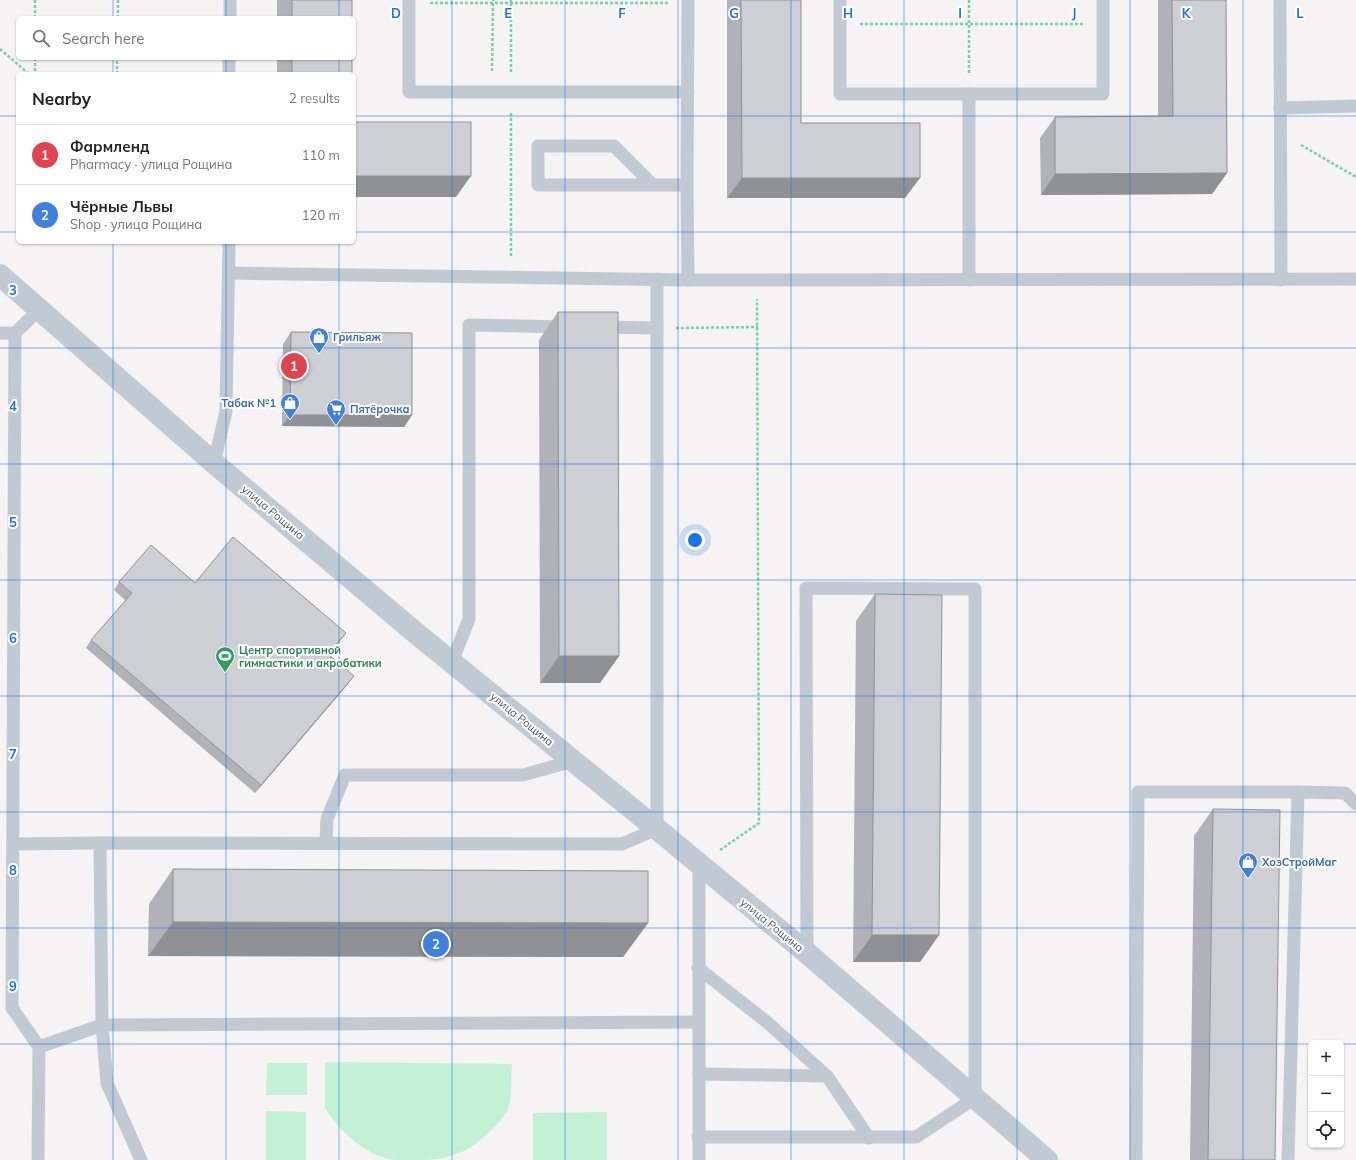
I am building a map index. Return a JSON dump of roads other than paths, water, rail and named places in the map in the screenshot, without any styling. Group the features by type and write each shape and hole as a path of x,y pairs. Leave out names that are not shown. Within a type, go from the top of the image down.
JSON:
{"street":[{"name":"улица Рощина","path":"0,275 214,463 416,634 657,829 807,953 1047,1160"}],"lane":[{"path":"230,0 230,16"},
{"path":"840,0 840,94 1103,94 1103,0"},
{"path":"1280,0 1281,280"},
{"path":"409,1 409,92 688,92"},
{"path":"688,2 688,280"},
{"path":"229,72 230,60"},
{"path":"969,94 969,280"},
{"path":"1280,108 1356,106"},
{"path":"653,185 614,146 538,146 538,185 653,185 687,185"},
{"path":"214,463 226,411 229,244"},
{"path":"229,273 688,280 1356,279"},
{"path":"13,844 622,844 657,829 657,279"},
{"path":"0,333 15,333 40,310"},
{"path":"452,662 469,619 469,325 657,328"},
{"path":"15,333 12,1008 39,1047 38,1160"},
{"path":"698,1137 916,1137 975,1098 975,589 806,588 807,953"},
{"path":"326,843 327,819 346,776 523,776 573,761"},
{"path":"1136,1160 1138,792 1345,793 1356,804"},
{"path":"1288,1160 1298,792"},
{"path":"100,843 102,1026 107,1083 141,1160"},
{"path":"699,865 699,1160"},
{"path":"698,968 768,1023 827,1076 869,1138"},
{"path":"39,1047 102,1026 698,1022"},
{"path":"699,1074 827,1076"}],"place":[{"name":"Грильяж","path":"319,354"},
{"name":"Фармленд","path":"294,366"},
{"name":"Табак №1","path":"290,420"},
{"name":"Пятёрочка","path":"336,426"},
{"name":"Центр спортивной гимнастики и акробатики","path":"225,673"},
{"name":"ХозСтройМаг","path":"1248,879"},
{"name":"Чёрные Львы","path":"436,944"}]}
